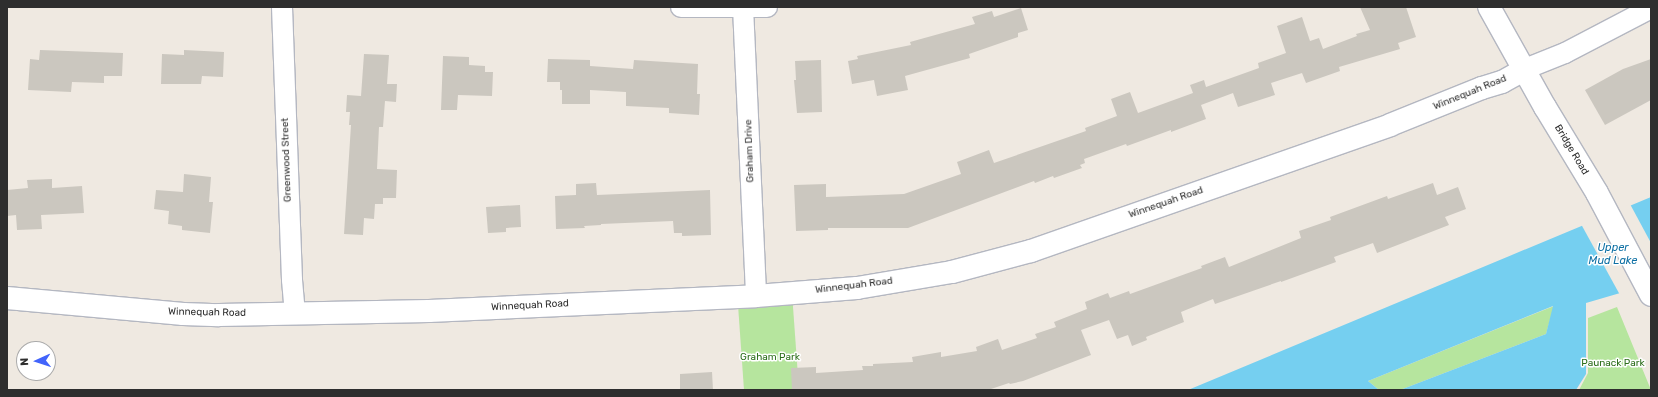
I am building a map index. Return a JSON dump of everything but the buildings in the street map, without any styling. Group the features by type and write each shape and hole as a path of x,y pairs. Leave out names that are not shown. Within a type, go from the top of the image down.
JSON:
{"street":[{"name":"Greenwood Street","path":"282,7 292,280 295,313"},
{"path":"681,7 767,7"},
{"name":"Graham Drive","path":"743,7 756,296"},
{"name":"Bridge Road","path":"1489,7 1597,193 1651,295"},
{"name":"Winnequah Road","path":"7,298 182,314 429,311 756,296 857,288 952,272 1031,251 1390,125 1482,88 1502,82 1525,69 1565,53 1651,8"}],"green space":[{"name":"Graham Park","path":"792,293 799,390 744,390 738,305"},
{"path":"1554,306 1546,334 1400,390 1379,390 1368,381"},
{"name":"Paunack Park","path":"1617,307 1651,390 1579,390 1588,373 1588,318"}],"water":[{"name":"Upper Mud Lake","path":"1651,197 1651,284 1586,303 1586,374 1576,390 1400,390 1546,334 1553,306 1368,381 1379,390 1188,390"}],"pier":[{"path":"1630,204 1651,243 1651,286 1620,295 1581,224"}]}
